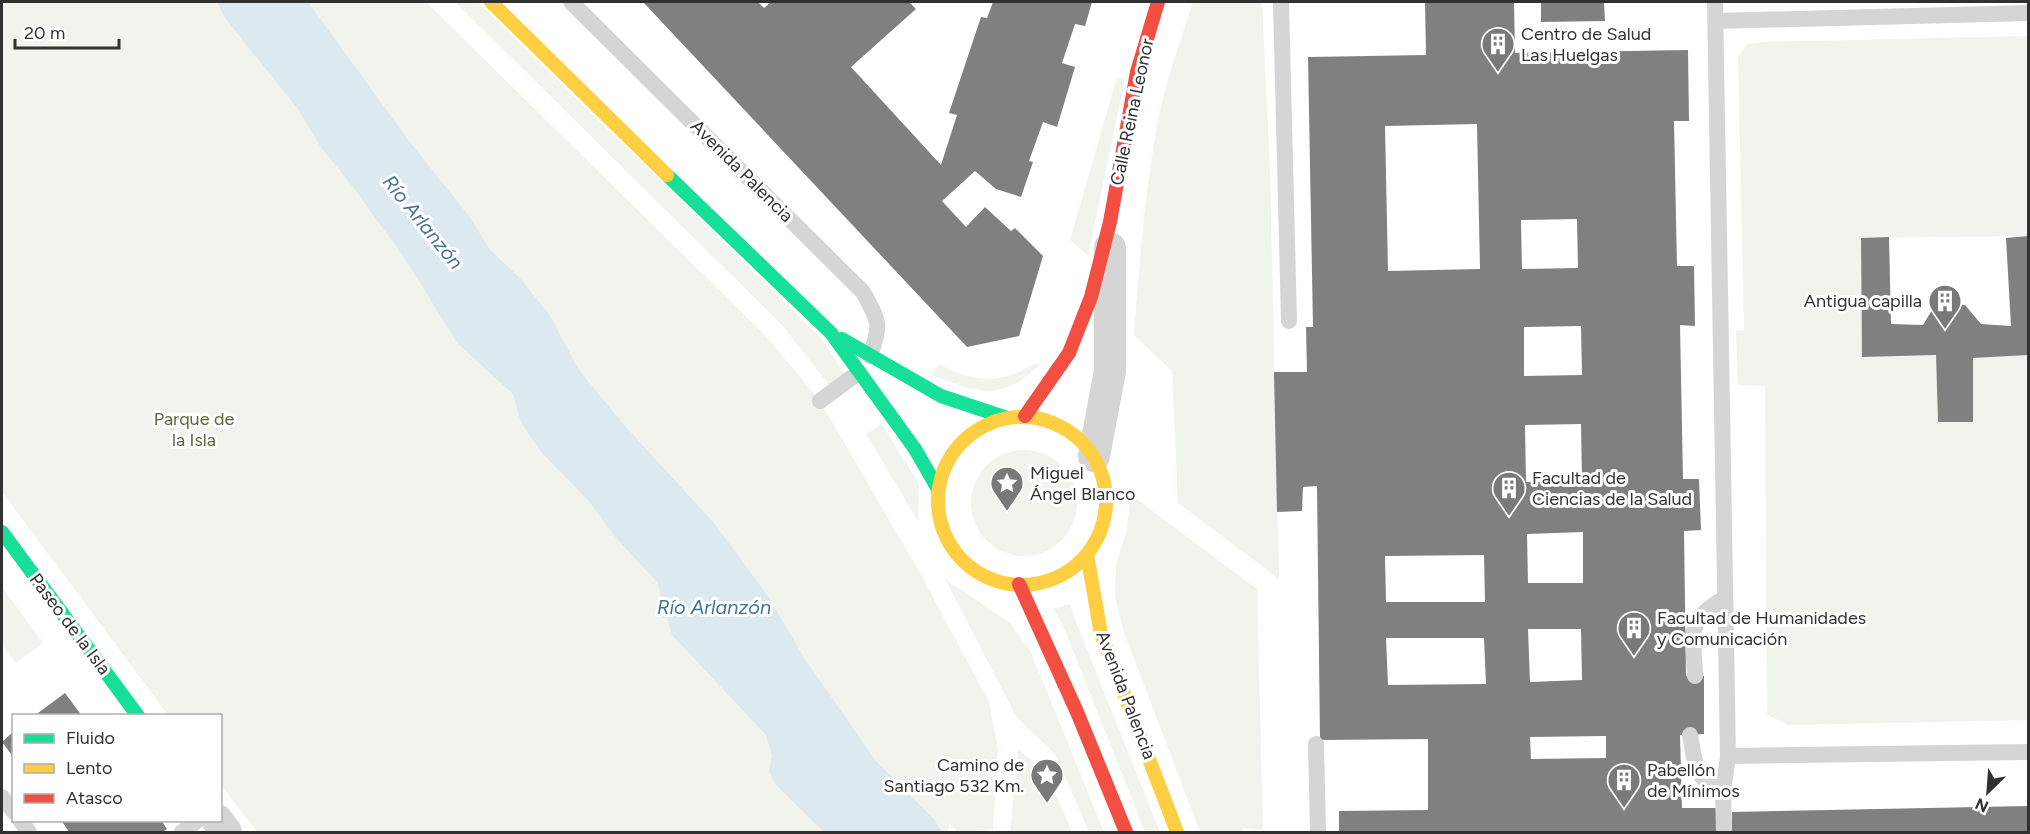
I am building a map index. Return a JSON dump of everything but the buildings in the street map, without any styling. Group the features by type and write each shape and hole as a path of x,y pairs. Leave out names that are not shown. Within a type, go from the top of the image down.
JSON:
{"main road":[{"path":"491,2 582,94 831,333 915,448 938,489"},
{"name":"Calle Reina Leonor","path":"1025,416 1069,353 1091,297 1110,222 1137,72 1158,2"},
{"path":"831,333 941,396 1007,418"},
{"path":"1025,416 1045,419 1064,428 1080,440 1094,456 1102,476 1106,496 1105,517 1098,537 1087,554 1073,568 1056,578 1019,585 999,582 980,574 951,547 938,509 938,489 944,468 954,450 969,435 987,424 1025,416"},
{"name":"Paseo de la Isla","path":"2,532 137,714"},
{"name":"Avenida Palencia","path":"1087,554 1101,634 1177,832"},
{"path":"1019,585 1077,712 1126,832"}],"street":[{"name":"Calle Reina Leonor","path":"1094,456 1110,371 1110,222"}],"lane":[{"name":"Avenida Palencia","path":"571,2 863,292 879,321 870,356"},
{"path":"1281,2 1289,321"},
{"path":"1715,2 1728,756 1724,792 1724,832"},
{"path":"1715,21 2028,13"},
{"path":"820,401 859,372"},
{"path":"1695,676 1694,627 1702,612 1725,598"},
{"path":"1690,735 1696,767 1704,782 1724,792"},
{"path":"1316,744 1318,832"},
{"path":"1728,756 2028,752"},
{"path":"2,797 12,810"},
{"path":"182,832 195,822"}],"green space":[{"name":"Parque de la Isla","path":"2,2 426,2 765,335 820,401 920,573 989,702 998,749 993,830 958,832 950,824 947,832 257,832 222,786 222,714 167,714 2,492"},
{"path":"455,2 478,2 822,339 844,373 829,385 781,324"},
{"path":"1193,2 1262,2 1270,172 1279,579 1178,503 1172,371 1134,335 1143,230 1157,125 1168,78"},
{"path":"2028,36 2028,236 1861,238 1862,357 1936,355 1938,422 1973,422 1973,358 2028,355 2028,720 1787,725 1767,714 1765,386 1738,385 1736,331 1744,330 1738,57 1747,44 1763,42"},
{"path":"1117,77 1125,79 1088,256 1070,240"},
{"path":"939,364 966,376 985,379 1004,377 1040,364 1013,385 1001,390 989,391 976,390 931,375"},
{"path":"882,424 919,484 918,521 866,434"},
{"path":"1024,450 1044,454 1062,465 1073,483 1077,503 1073,523 1062,541 1044,552 1024,556 1004,552 986,541 975,523 971,503 975,483 986,465 1004,454"},
{"path":"1131,495 1257,589 1263,830 1242,828 1243,832 1200,832 1123,630 1115,597 1116,564 1126,533"},
{"path":"945,579 1010,623 1030,650 1104,832 1089,832 1055,754 1017,718"},
{"path":"2,587 43,643 16,663 2,645"},
{"path":"1070,604 1160,832 1145,832 1062,623 1053,609"},
{"path":"1018,749 1046,772 1072,832 1010,832"}],"water":[{"name":"Río Arlanzón","path":"217,2 308,2 409,141 469,216 490,250 519,277 549,314 579,370 625,426 714,523 767,595 805,659 875,760 934,819 942,832 824,832 777,786 769,772 772,755 766,735 672,635 657,582 617,539 588,500 541,452 521,423 513,394 457,343 408,263 320,146 298,109 225,18"}],"traffic: fast":[{"path":"667,175 831,333 915,449 938,489"},
{"path":"842,339 941,396 1007,418"},
{"path":"2,532 137,714"}],"traffic: slow":[{"path":"491,2 667,175"},
{"path":"1022,417 1054,424 1069,431 1081,442 1092,454 1099,469 1106,501 1099,533 1092,548 1081,560 1069,571 1054,578 1022,585 990,578 975,571 963,560 952,548 945,533 938,501 945,469 952,454 963,442 975,431 990,424 1022,417"},
{"path":"1087,554 1101,634 1177,832"}],"traffic: jam":[{"path":"1025,416 1069,353 1091,297 1110,222 1137,72 1158,2"},
{"path":"1019,584 1077,712 1126,832"}],"place":[{"name":"Centro de Salud Las Huelgas","path":"1498,73"},
{"name":"Antigua capilla","path":"1945,330"},
{"name":"Miguel Ángel Blanco","path":"1007,512"},
{"name":"Facultad de Ciencias de la Salud","path":"1509,517"},
{"name":"Facultad de Humanidades y Comunicación","path":"1634,657"},
{"name":"Camino de Santiago 532 Km.","path":"1047,804"},
{"name":"Pabellón de Mínimos","path":"1624,809"}]}
